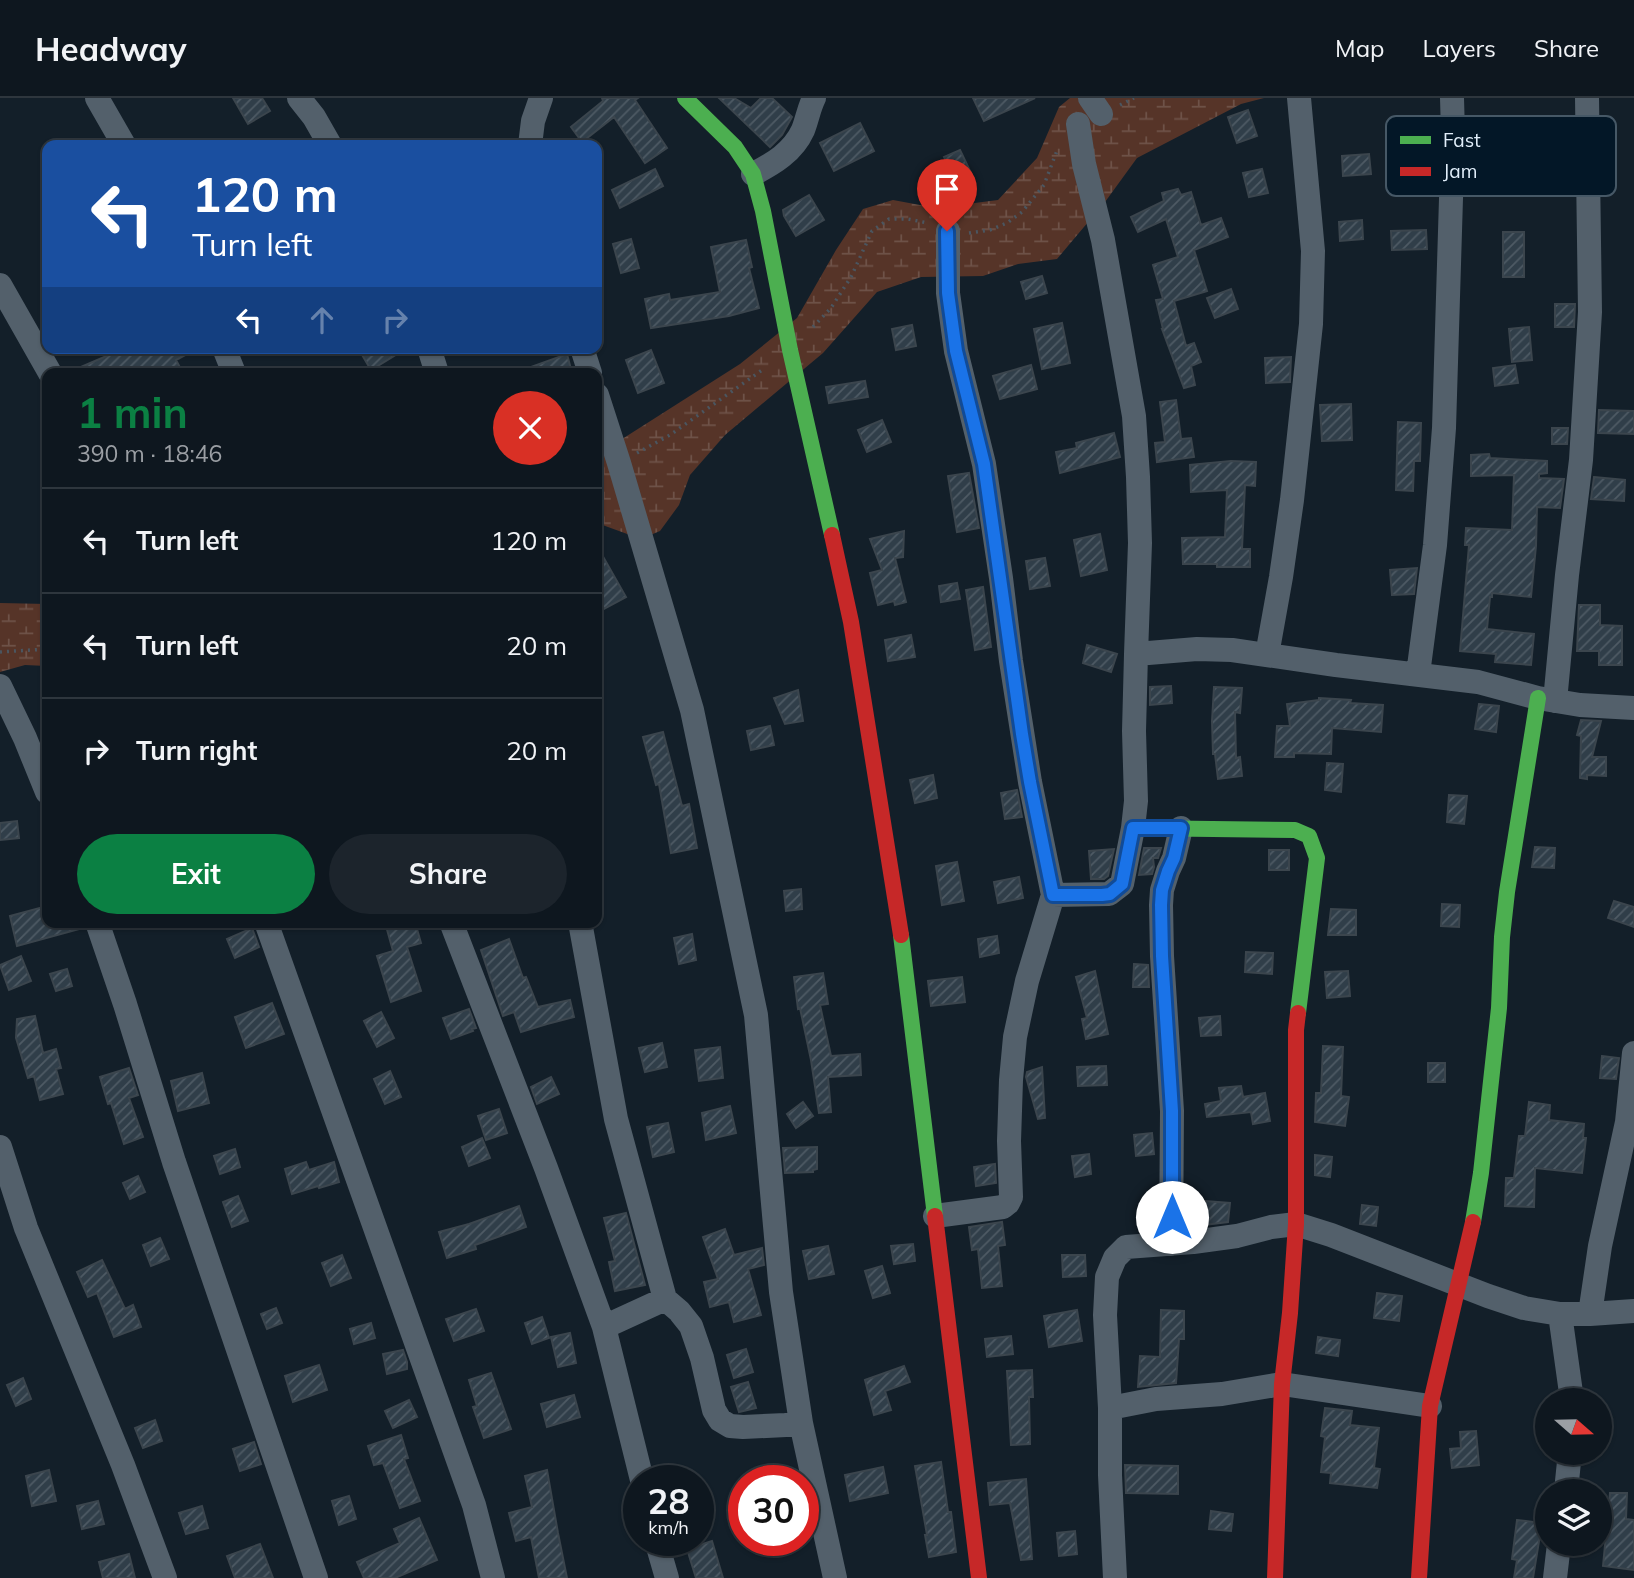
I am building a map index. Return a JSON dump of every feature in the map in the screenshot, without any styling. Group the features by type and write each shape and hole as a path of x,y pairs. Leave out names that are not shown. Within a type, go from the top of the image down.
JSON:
{"street":[{"path":"97,98 121,140"},
{"path":"531,140 533,121 541,98"},
{"path":"753,174 774,163 795,145 814,98"},
{"path":"1267,655 1283,564 1311,324 1313,251 1298,98"},
{"path":"1452,98 1453,116"},
{"path":"1587,98 1587,116"},
{"path":"688,99 735,147 753,174 851,622 900,920 979,1578"},
{"path":"314,104 328,140"},
{"path":"1053,895 1110,894 1122,884 1136,801 1134,731 1140,543 1134,416 1106,253 1077,124"},
{"path":"1418,674 1435,545 1444,428 1451,196"},
{"path":"1419,1578 1430,1406 1471,1232 1481,1173 1499,1008 1507,892 1546,699 1567,575 1581,460 1590,313 1588,196"},
{"path":"935,1216 1003,1207 1011,1197 1009,1141 1011,1080 1016,1037 1027,981 1053,895 1030,782 984,464 956,351 948,293 947,231"},
{"path":"0,285 47,368"},
{"path":"602,410 692,710 756,1015 781,1292 802,1423 835,1578"},
{"path":"1136,654 1197,649 1231,650 1478,682 1580,705 1634,708"},
{"path":"0,686 42,780"},
{"path":"1133,828 1295,830 1309,836 1317,858 1296,1030 1296,1224 1282,1384 1275,1578"},
{"path":"1171,1244 1172,1111 1162,956 1162,890 1181,828"},
{"path":"99,928 174,1162 316,1578"},
{"path":"267,928 474,1505 493,1578"},
{"path":"453,928 604,1327 638,1465"},
{"path":"581,928 616,1119 665,1299 691,1326 702,1358 714,1410 720,1420 730,1426 802,1423"},
{"path":"1590,1314 1600,1246 1627,1122 1634,1053"},
{"path":"0,1147 26,1228 123,1465 165,1578"},
{"path":"1115,1578 1105,1315 1107,1277 1115,1258 1126,1247 1237,1236 1296,1224 1524,1308 1560,1314 1634,1311"},
{"path":"604,1327 665,1299"},
{"path":"1560,1314 1570,1388"},
{"path":"1110,1408 1156,1399 1222,1394 1282,1384 1430,1406"},
{"path":"661,1556 667,1578"},
{"path":"1555,1578 1558,1556"}],"path":[{"path":"1096,106 1134,98"},
{"path":"619,463 670,435 790,350 831,308 851,277 872,231 889,219 908,219 930,223 947,231 971,233 990,230 1007,223 1022,212 1044,185 1059,146 1077,124"},
{"path":"0,652 42,649"}],"green space":[{"path":"1070,98 1264,98 1241,104 1137,158 1105,202 1057,259 1018,264 983,276 921,277 877,292 823,353 725,435 690,475 679,505 660,531 641,539 602,525 602,452 740,364 797,318 863,209 893,200 936,208 998,200 1037,158 1059,107"},
{"path":"0,603 42,604 42,666 25,665 0,672"}],"building":[{"path":"233,98 262,98 270,111 248,124"},
{"path":"602,98 638,98 635,100 667,148 645,163 614,117 585,140 581,140 571,127 603,101"},
{"path":"719,98 734,98 751,108 761,98 772,98 792,117 782,135 770,147"},
{"path":"973,98 1035,98 984,121"},
{"path":"1248,110 1257,136 1237,143 1228,117"},
{"path":"860,123 874,151 834,171 820,143"},
{"path":"960,150 972,175 956,182 944,157"},
{"path":"1369,154 1371,174 1343,176 1342,156"},
{"path":"655,169 663,186 620,208 612,190"},
{"path":"1262,169 1268,193 1249,197 1243,173"},
{"path":"1178,189 1181,195 1191,192 1201,225 1221,218 1228,237 1194,250 1207,291 1174,301 1186,346 1194,343 1201,362 1191,366 1195,385 1184,388 1162,329 1156,300 1163,299 1153,265 1178,257 1166,219 1138,232 1131,217 1164,201 1162,193"},
{"path":"809,195 824,220 796,236 783,210"},
{"path":"1362,220 1363,239 1340,241 1339,222"},
{"path":"1426,230 1427,249 1392,250 1391,231"},
{"path":"1503,232 1524,232 1524,277 1503,277"},
{"path":"631,239 639,268 621,273 613,244"},
{"path":"746,240 752,267 749,268 759,308 729,316 651,328 645,299 669,294 670,300 720,292 711,247"},
{"path":"1042,276 1047,293 1026,299 1021,282"},
{"path":"1231,289 1238,309 1215,318 1207,298"},
{"path":"1555,304 1575,304 1574,327 1555,327"},
{"path":"1062,323 1070,363 1042,369 1034,329"},
{"path":"912,325 916,346 896,350 892,329"},
{"path":"1529,327 1532,360 1512,362 1509,329"},
{"path":"651,350 664,383 638,393 626,360"},
{"path":"111,354 187,354 176,360 180,368 79,368"},
{"path":"362,354 397,354 374,368 370,368"},
{"path":"567,354 571,368 528,368"},
{"path":"1291,357 1290,382 1266,383 1265,358"},
{"path":"1031,365 1037,389 1000,399 993,376"},
{"path":"1515,365 1518,383 1495,386 1493,368"},
{"path":"865,381 868,397 829,403 826,387"},
{"path":"1176,400 1181,439 1191,438 1194,457 1157,462 1155,443 1165,442 1160,402"},
{"path":"1351,404 1352,440 1322,441 1320,405"},
{"path":"1599,410 1634,411 1634,434 1598,433"},
{"path":"882,420 891,442 867,452 858,430"},
{"path":"1398,422 1421,423 1420,461 1414,461 1413,491 1396,490"},
{"path":"1552,428 1568,428 1567,444 1552,444"},
{"path":"1114,433 1120,457 1060,473 1056,452 1077,448 1076,443"},
{"path":"1489,454 1490,458 1547,461 1547,473 1539,474 1539,478 1564,479 1560,508 1537,507 1531,597 1492,593 1490,597 1487,629 1534,634 1531,665 1495,662 1496,654 1460,651 1469,545 1465,545 1466,528 1512,530 1514,475 1471,476 1471,455"},
{"path":"1231,461 1256,462 1255,486 1245,485 1242,549 1250,549 1250,567 1183,564 1182,538 1225,537 1227,490 1191,492 1190,465"},
{"path":"969,473 979,528 957,532 948,476"},
{"path":"1594,477 1625,480 1624,501 1591,499"},
{"path":"904,531 903,557 895,558 906,602 895,605 894,601 878,605 870,573 882,570 870,539"},
{"path":"1100,534 1107,570 1081,576 1074,540"},
{"path":"602,555 626,597 604,609 602,605"},
{"path":"1045,558 1050,586 1030,589 1026,561"},
{"path":"1417,568 1414,594 1392,595 1390,570"},
{"path":"957,583 960,599 941,602 939,586"},
{"path":"983,587 991,647 975,650 966,590"},
{"path":"1579,605 1600,605 1600,625 1622,626 1622,665 1599,665 1599,651 1577,651"},
{"path":"911,635 915,657 888,661 885,640"},
{"path":"1087,645 1117,654 1111,672 1083,663"},
{"path":"1171,686 1172,703 1150,705 1150,687"},
{"path":"1214,687 1242,688 1240,713 1235,712 1236,758 1240,757 1242,776 1218,779 1213,754"},
{"path":"798,690 803,721 785,724 774,698"},
{"path":"1319,698 1383,705 1381,732 1332,728 1331,754 1294,753 1294,757 1275,757 1277,726 1290,726 1287,704"},
{"path":"1479,704 1499,706 1496,732 1475,729"},
{"path":"1581,720 1601,721 1592,757 1606,757 1606,776 1587,775 1587,779 1580,778 1581,736 1577,735"},
{"path":"770,726 774,745 751,750 747,731"},
{"path":"663,732 682,806 689,804 697,848 671,853 659,784 656,785 643,737"},
{"path":"1327,763 1343,764 1341,792 1325,790"},
{"path":"933,775 937,798 915,803 910,780"},
{"path":"1017,790 1022,817 1005,819 1001,793"},
{"path":"1449,795 1467,796 1464,824 1447,822"},
{"path":"17,821 19,838 0,840 0,823"},
{"path":"1535,847 1555,848 1554,868 1532,867"},
{"path":"1144,848 1161,848 1158,858 1153,858 1152,874 1139,875"},
{"path":"1114,849 1108,876 1104,879 1091,879 1089,851"},
{"path":"1269,850 1289,850 1289,870 1269,870"},
{"path":"957,862 964,901 942,905 936,866"},
{"path":"1019,877 1023,898 998,903 994,882"},
{"path":"801,889 802,909 786,911 784,891"},
{"path":"1614,901 1634,907 1634,927 1608,918"},
{"path":"1442,904 1460,905 1459,927 1441,926"},
{"path":"42,907 42,928 83,928 17,946 10,916"},
{"path":"1331,909 1356,910 1356,935 1328,935"},
{"path":"252,928 259,947 235,958 227,939"},
{"path":"387,928 417,928 421,943 407,947 421,991 391,1002 377,956 393,951"},
{"path":"692,934 696,960 679,964 674,938"},
{"path":"997,936 999,953 980,957 978,939"},
{"path":"509,939 523,978 526,977 538,1007 570,1000 574,1017 521,1032 514,1012 503,1016 481,950"},
{"path":"1246,952 1273,953 1272,974 1245,972"},
{"path":"21,956 31,981 9,990 0,965"},
{"path":"1134,964 1148,965 1149,987 1133,987"},
{"path":"67,969 72,986 56,991 50,974"},
{"path":"1095,971 1108,1034 1086,1039 1082,1019 1087,1018 1076,977"},
{"path":"1348,971 1350,996 1327,998 1325,972"},
{"path":"823,973 828,1004 820,1005 831,1056 860,1054 861,1075 828,1077 831,1112 819,1113 794,977"},
{"path":"962,977 965,1002 931,1006 928,981"},
{"path":"272,1003 284,1034 246,1048 235,1017"},
{"path":"469,1009 476,1028 451,1039 443,1018"},
{"path":"381,1012 394,1038 377,1047 364,1021"},
{"path":"35,1016 43,1053 56,1049 61,1068 56,1069 63,1094 40,1100 34,1076 28,1078 16,1038 17,1019"},
{"path":"1220,1016 1221,1035 1201,1036 1199,1018"},
{"path":"662,1043 667,1067 645,1072 639,1048"},
{"path":"1323,1046 1343,1047 1341,1096 1349,1097 1345,1126 1315,1122 1316,1093 1321,1093"},
{"path":"720,1047 723,1078 699,1081 695,1050"},
{"path":"1602,1056 1619,1058 1616,1079 1600,1078"},
{"path":"1428,1063 1445,1063 1445,1082 1428,1082"},
{"path":"1106,1066 1107,1085 1078,1086 1077,1067"},
{"path":"1042,1067 1045,1118 1038,1119 1026,1077 1027,1072"},
{"path":"129,1068 138,1095 129,1098 143,1137 124,1144 100,1077"},
{"path":"390,1071 401,1097 385,1104 374,1079"},
{"path":"202,1073 209,1103 178,1111 171,1081"},
{"path":"551,1077 559,1094 537,1104 531,1087"},
{"path":"1241,1086 1243,1097 1265,1093 1270,1121 1253,1124 1251,1112 1207,1117 1205,1104 1221,1101 1219,1088"},
{"path":"803,1102 813,1116 796,1128 787,1114"},
{"path":"1529,1102 1550,1105 1549,1120 1584,1124 1583,1138 1586,1138 1582,1173 1535,1168 1534,1207 1505,1206 1506,1178 1514,1178 1519,1136 1525,1136"},
{"path":"730,1106 736,1133 706,1140 702,1113"},
{"path":"499,1109 507,1133 486,1140 478,1116"},
{"path":"668,1123 674,1152 653,1157 647,1127"},
{"path":"1152,1133 1154,1154 1136,1156 1134,1135"},
{"path":"482,1138 490,1158 469,1166 462,1147"},
{"path":"817,1147 817,1169 813,1172 785,1173 783,1148"},
{"path":"235,1149 240,1167 220,1174 214,1156"},
{"path":"1089,1154 1091,1174 1075,1177 1072,1156"},
{"path":"1315,1155 1332,1157 1330,1177 1315,1175"},
{"path":"306,1162 309,1170 334,1162 339,1182 292,1194 285,1169"},
{"path":"995,1164 996,1183 976,1186 974,1167"},
{"path":"138,1176 145,1192 130,1199 123,1183"},
{"path":"238,1196 248,1221 232,1227 223,1202"},
{"path":"1205,1201 1230,1203 1228,1222 1203,1225"},
{"path":"1362,1205 1378,1207 1376,1226 1360,1224"},
{"path":"519,1206 526,1227 475,1245 476,1249 447,1258 439,1232"},
{"path":"626,1213 645,1285 615,1291 609,1262 615,1261 604,1218"},
{"path":"1002,1222 1005,1245 998,1246 1002,1286 982,1288 978,1249 972,1250 969,1227"},
{"path":"725,1229 734,1255 762,1248 764,1265 748,1269 761,1315 734,1322 729,1302 710,1307 704,1282 718,1279 703,1237"},
{"path":"160,1238 169,1259 151,1266 143,1245"},
{"path":"913,1244 915,1261 894,1264 891,1246"},
{"path":"828,1246 834,1274 809,1279 803,1251"},
{"path":"342,1255 351,1278 331,1286 322,1263"},
{"path":"1062,1255 1085,1255 1086,1276 1063,1277"},
{"path":"102,1260 125,1309 133,1305 141,1327 114,1337 97,1293 88,1297 77,1272"},
{"path":"882,1266 890,1293 873,1298 865,1271"},
{"path":"1377,1293 1402,1296 1399,1321 1374,1318"},
{"path":"276,1308 282,1323 267,1329 261,1314"},
{"path":"476,1309 484,1331 454,1341 446,1319"},
{"path":"1077,1310 1082,1341 1049,1347 1044,1316"},
{"path":"1161,1310 1184,1311 1184,1339 1179,1339 1176,1383 1138,1387 1140,1356 1160,1357"},
{"path":"542,1317 549,1338 532,1344 525,1323"},
{"path":"371,1323 375,1338 354,1344 350,1329"},
{"path":"570,1333 576,1363 558,1367 551,1337"},
{"path":"1011,1336 1013,1354 987,1357 985,1339"},
{"path":"1318,1337 1340,1340 1338,1356 1316,1353"},
{"path":"746,1349 753,1372 734,1378 727,1355"},
{"path":"403,1350 407,1369 387,1374 383,1354"},
{"path":"319,1365 327,1390 293,1402 285,1376"},
{"path":"904,1366 910,1382 885,1391 891,1410 874,1415 865,1380"},
{"path":"1032,1370 1033,1397 1029,1397 1030,1444 1011,1445 1007,1371"},
{"path":"491,1373 511,1429 484,1438 473,1407 477,1406 469,1380"},
{"path":"23,1378 31,1399 16,1406 7,1385"},
{"path":"748,1382 756,1408 739,1412 731,1387"},
{"path":"574,1395 580,1417 547,1427 541,1404"},
{"path":"409,1400 417,1417 393,1428 385,1411"},
{"path":"1325,1408 1352,1411 1350,1425 1379,1428 1374,1468 1380,1469 1377,1488 1330,1483 1331,1473 1321,1472 1325,1437 1321,1436"},
{"path":"155,1420 162,1441 143,1448 135,1428"},
{"path":"1476,1431 1479,1465 1452,1468 1450,1449 1461,1448 1460,1432"},
{"path":"401,1435 408,1458 404,1459 420,1501 400,1508 383,1463 374,1465 368,1446"},
{"path":"254,1442 261,1464 240,1471 233,1449"},
{"path":"941,1462 956,1552 929,1557 915,1466"},
{"path":"1125,1465 1178,1466 1178,1494 1126,1493"},
{"path":"883,1467 888,1493 850,1501 845,1475"},
{"path":"49,1470 56,1501 32,1506 26,1476"},
{"path":"547,1470 567,1578 539,1578 531,1537 516,1541 509,1513 532,1507 525,1476"},
{"path":"1026,1479 1032,1559 1021,1560 1010,1503 990,1505 988,1483"},
{"path":"1612,1493 1627,1493 1626,1519 1634,1520 1634,1570 1603,1566 1604,1556 1612,1556"},
{"path":"349,1496 356,1519 339,1525 332,1501"},
{"path":"98,1501 104,1524 82,1529 77,1506"},
{"path":"202,1506 208,1528 186,1534 179,1513"},
{"path":"1211,1511 1233,1514 1231,1531 1209,1529"},
{"path":"419,1518 437,1560 395,1578 364,1578 357,1562 400,1543 394,1529"},
{"path":"1517,1520 1535,1522 1537,1556 1533,1578 1514,1578 1517,1560 1512,1559"},
{"path":"1075,1531 1077,1554 1059,1556 1057,1533"},
{"path":"260,1544 273,1578 235,1578 227,1556"},
{"path":"714,1548 723,1578 696,1578 689,1556 714,1556"},
{"path":"129,1554 135,1578 103,1578 99,1562"}],"traffic: fast":[{"path":"685,98 735,147 753,174 832,535"},
{"path":"1473,1222 1499,1008 1507,892 1538,698"},
{"path":"1133,828 1295,830 1309,836 1317,858 1298,1013"},
{"path":"901,935 935,1216"}],"traffic: jam":[{"path":"832,535 851,622 901,935"},
{"path":"1275,1578 1282,1384 1296,1224 1298,1013"},
{"path":"935,1216 979,1578"},
{"path":"1419,1578 1430,1406 1473,1222"}],"route":[{"path":"947,231 948,293 956,351 984,464 1022,734 1053,895 1110,894 1122,884 1133,828 1181,828 1162,890 1161,905 1172,1111 1172,1217"}]}
